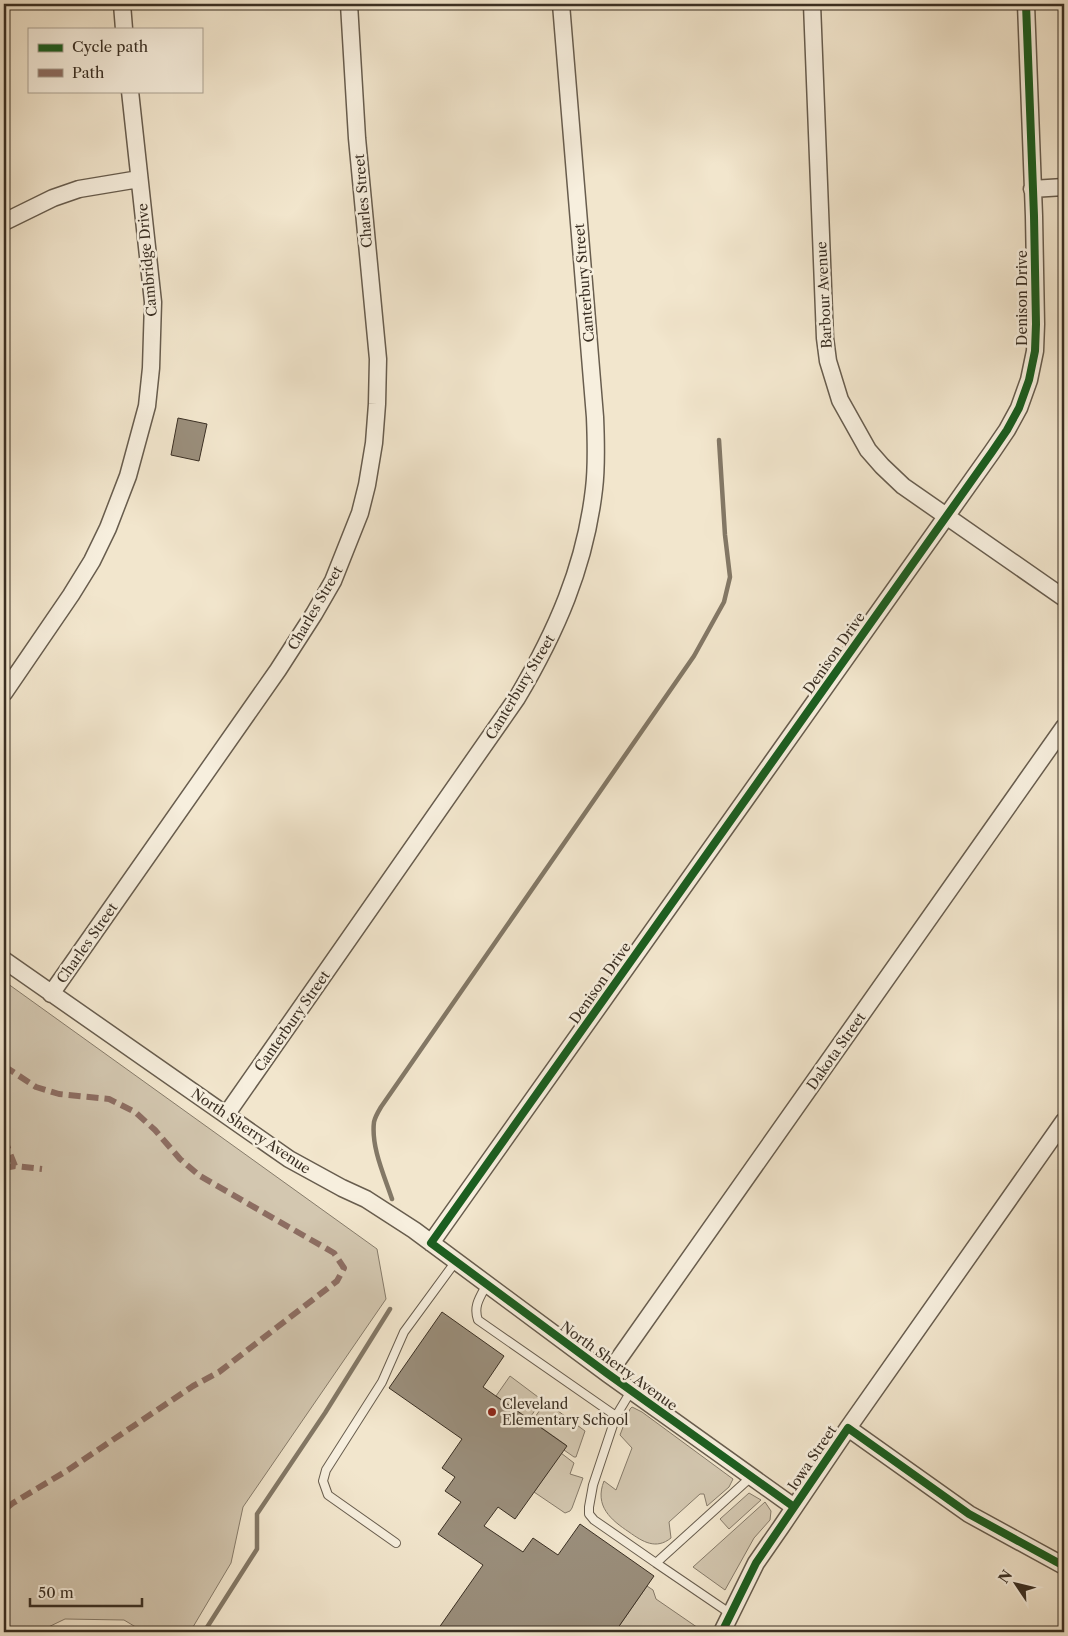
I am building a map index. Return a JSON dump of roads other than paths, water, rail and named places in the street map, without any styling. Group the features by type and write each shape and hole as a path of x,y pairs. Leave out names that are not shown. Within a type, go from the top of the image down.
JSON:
{"street":[{"path":"122,4 124,28"},
{"name":"Charles Street","path":"51,994 278,670 314,614 333,581 360,513 374,444 378,359 357,138 349,4"},
{"name":"Canterbury Street","path":"226,1115 517,698 552,636 578,565 588,526 594,489 596,456 595,417 561,4"},
{"name":"Barbour Avenue","path":"812,4 825,338 828,361 840,400 868,450 903,486 1064,598"},
{"name":"Denison Drive","path":"432,1243 1008,430 1020,408 1029,380 1035,351 1036,324 1026,4"},
{"name":"Cambridge Drive","path":"4,693 92,561 122,493 139,440 147,406 152,368 153,302 130,92"},
{"path":"4,222 53,198 79,188 139,179"},
{"path":"1032,189 1064,188"},
{"name":"Dakota Street","path":"608,1374 1064,728"},
{"name":"North Sherry Avenue","path":"4,960 289,1159 373,1203 432,1243 631,1391 794,1507"},
{"name":"Iowa Street","path":"722,1632 756,1564 794,1507 1064,1121"},
{"path":"848,1428 969,1514 1064,1566"}],"lane":[{"path":"396,1543 328,1495 323,1480 326,1470 382,1382 404,1332 456,1261"},
{"path":"487,1284 476,1304 475,1312 478,1320 616,1416"},
{"path":"631,1391 616,1416 593,1485 589,1514 594,1520 731,1614"},
{"path":"656,1563 751,1476"}],"waterway":[{"path":"392,1199 374,1141 374,1122 381,1107 694,656 724,602 730,577 725,535 719,440"},
{"path":"204,1632 257,1549 257,1514 325,1413 390,1309"}],"place":[{"name":"Cleveland Elementary School","path":"492,1412"}]}
